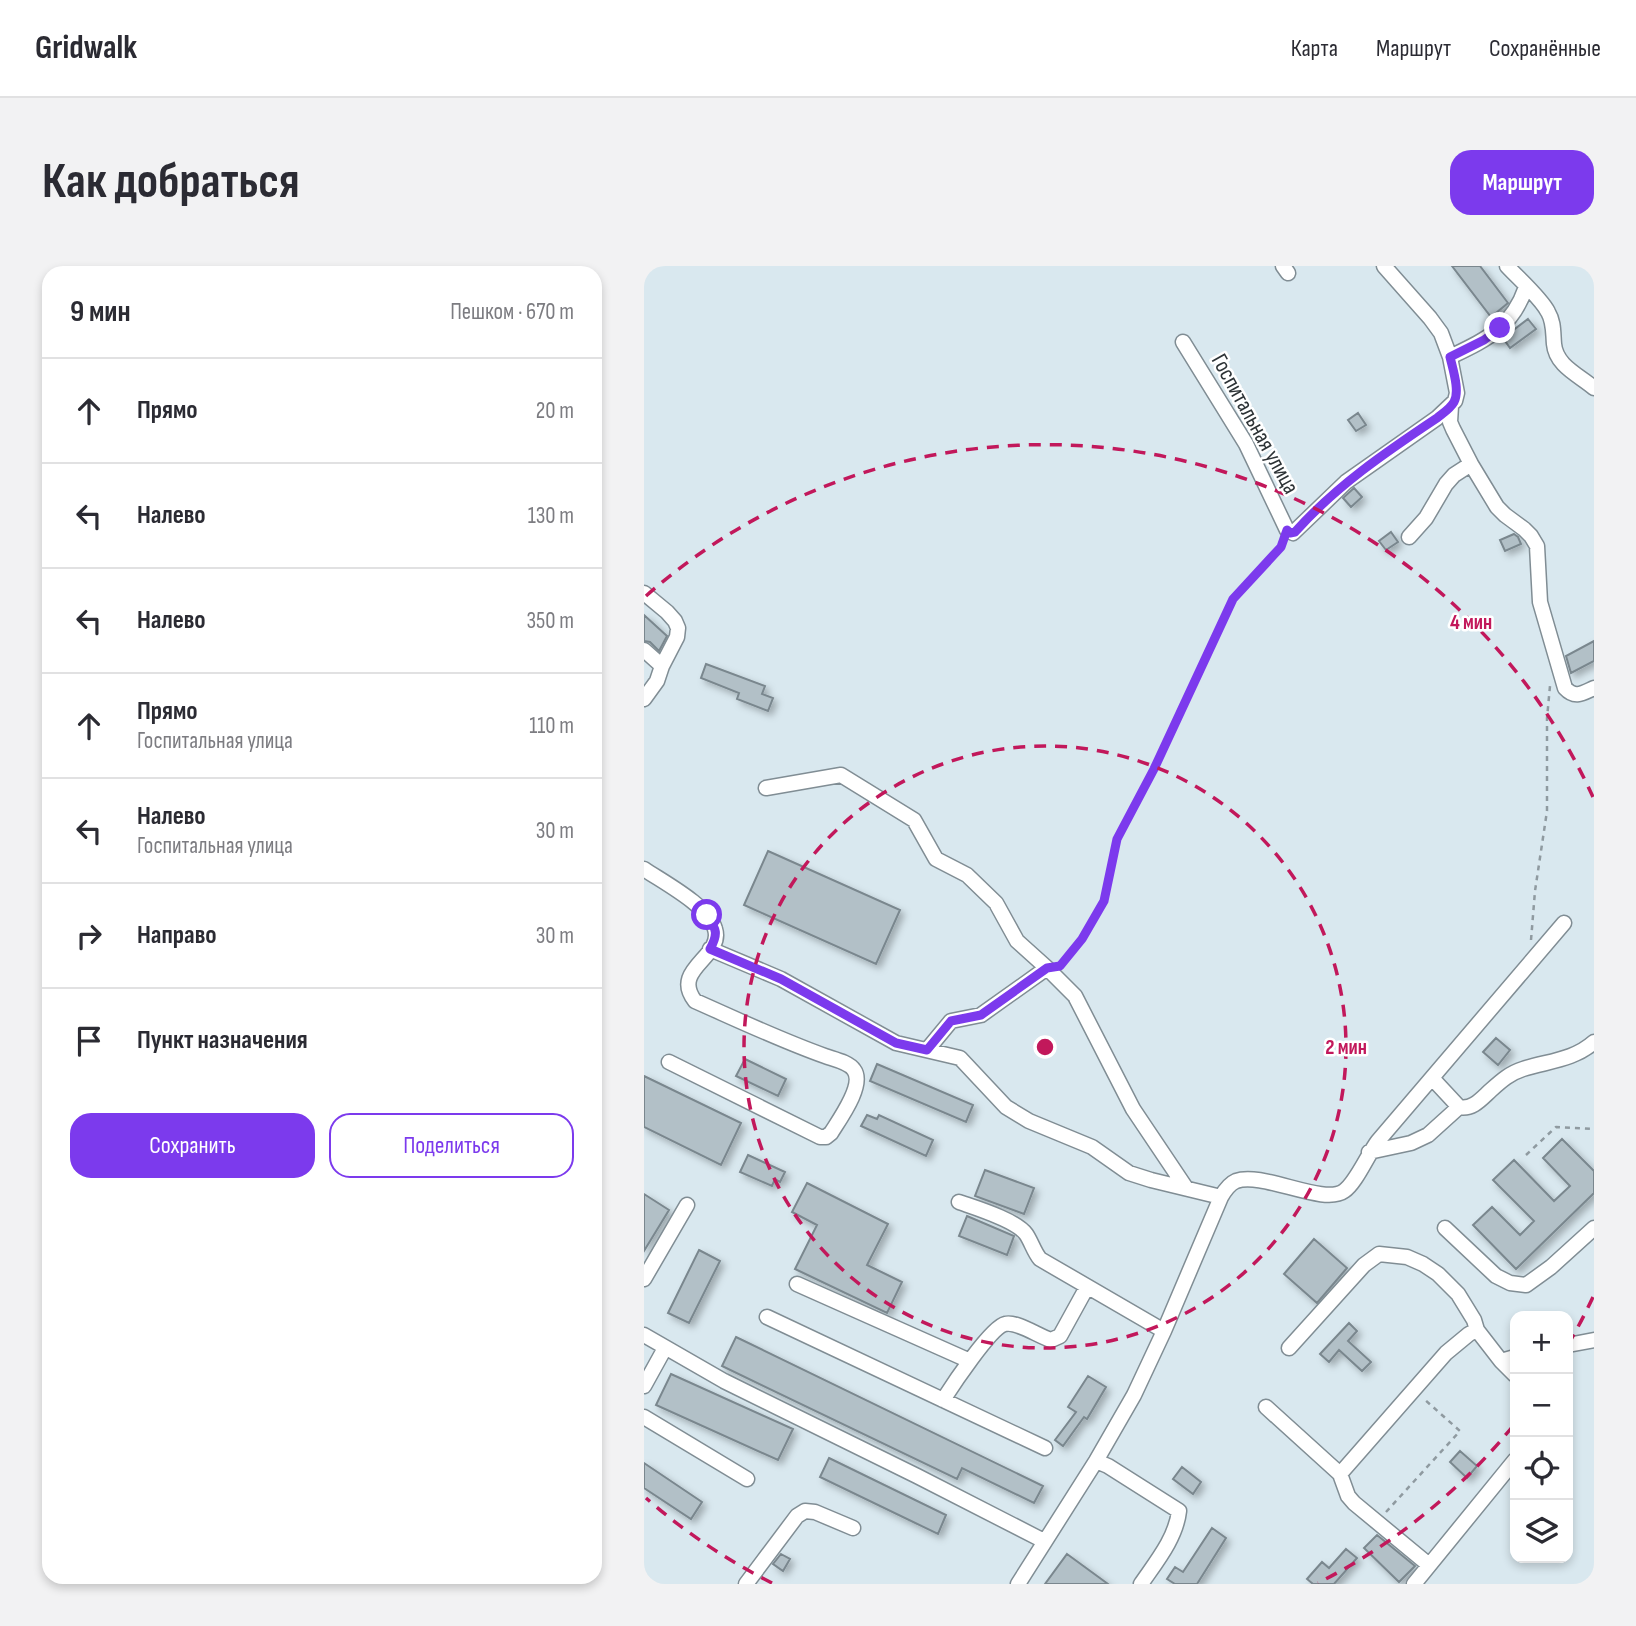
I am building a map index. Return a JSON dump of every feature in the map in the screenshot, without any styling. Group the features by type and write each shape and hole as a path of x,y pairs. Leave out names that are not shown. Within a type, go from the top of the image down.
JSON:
{"street":[{"path":"1384,266 1441,333 1450,357 1457,393 1451,406 1450,422 1471,464 1497,507 1524,529 1537,546 1540,602 1565,688 1570,694 1578,695 1594,688"},
{"path":"1507,266 1549,312 1557,358 1594,388"},
{"path":"1450,357 1484,340 1512,317 1526,287"},
{"name":"Госпитальная улица","path":"1183,342 1246,444 1290,533 1295,532 1346,482 1451,406"},
{"path":"1409,537 1426,518 1446,484 1471,464"},
{"path":"644,593 667,612 678,628 673,648 657,681 646,694"},
{"path":"644,650 662,666"},
{"path":"766,788 841,775 914,820 936,859 967,875 996,903 1017,941 1075,996 1133,1109 1186,1188"},
{"path":"644,869 686,896 707,915 716,929 715,940 710,949 690,975 689,993 695,1000 847,1065 854,1069 857,1077 851,1100 831,1133 820,1137 669,1062"},
{"path":"1018,1584 1096,1461 1134,1395 1228,1186 1250,1179 1337,1195 1346,1190 1369,1152 1564,923"},
{"path":"710,949 781,979 896,1043 960,1058 1006,1107 1029,1121 1092,1147 1129,1173 1221,1197"},
{"path":"927,1050 951,1021 981,1015 1047,968"},
{"path":"1432,1078 1459,1107 1465,1108 1475,1105 1508,1076 1522,1069 1571,1056 1594,1042"},
{"path":"1369,1152 1411,1143 1428,1135 1459,1107"},
{"path":"959,1202 1011,1223 1026,1234 1040,1259 1164,1331"},
{"path":"644,1279 687,1205"},
{"path":"1445,1228 1496,1276 1510,1283 1526,1285 1551,1267 1594,1228"},
{"path":"1289,1348 1364,1265 1379,1254 1408,1257 1438,1274 1458,1294 1477,1330 1508,1359"},
{"path":"797,1284 970,1361"},
{"path":"943,1400 996,1329 1004,1324 1017,1325 1051,1340 1060,1336 1087,1287"},
{"path":"767,1317 1045,1448"},
{"path":"1340,1474 1446,1353 1477,1330"},
{"path":"644,1335 724,1381 1044,1541"},
{"path":"1573,1344 1594,1340"},
{"path":"644,1386 665,1348"},
{"path":"1265,1407 1340,1474 1348,1496 1354,1503 1429,1565"},
{"path":"644,1417 747,1479"},
{"path":"1096,1461 1179,1511 1178,1524 1141,1584"},
{"path":"1414,1584 1510,1466"},
{"path":"746,1584 797,1516 805,1511 815,1512 853,1528"}],"path":[{"path":"1047,968 1060,966 1082,939 1104,901 1117,839 1154,769 1233,599 1281,547 1287,530"},
{"path":"1531,940 1547,811 1547,718 1551,678"},
{"path":"1526,1155 1556,1127 1594,1129"},
{"path":"1377,1522 1460,1431 1414,1389"}],"building":[{"path":"1452,266 1480,266 1508,303 1491,317"},
{"path":"1528,319 1536,329 1510,348 1503,338"},
{"path":"1358,413 1366,425 1356,431 1348,420"},
{"path":"1354,488 1362,497 1351,507 1343,498"},
{"path":"1391,532 1398,542 1386,550 1379,541"},
{"path":"1514,534 1521,544 1505,551 1500,540"},
{"path":"644,615 667,636 659,651 650,642 644,641"},
{"path":"1594,641 1594,661 1571,673 1566,656"},
{"path":"706,664 765,686 762,694 773,698 768,711 737,699 739,693 701,678"},
{"path":"768,851 900,910 876,964 744,905"},
{"path":"1496,1038 1510,1050 1498,1065 1483,1052"},
{"path":"745,1059 786,1079 778,1096 736,1076"},
{"path":"877,1064 973,1105 966,1122 870,1081"},
{"path":"644,1076 741,1123 721,1165 644,1127"},
{"path":"867,1115 877,1119 879,1115 933,1140 926,1156 861,1126"},
{"path":"1562,1139 1594,1171 1594,1193 1516,1269 1473,1225 1492,1207 1520,1235 1534,1221 1493,1180 1514,1160 1554,1201 1570,1186 1543,1158"},
{"path":"748,1155 785,1172 780,1182 775,1179 772,1186 740,1172"},
{"path":"985,1170 1034,1188 1024,1214 975,1196"},
{"path":"807,1183 888,1224 867,1265 902,1282 887,1313 795,1269 817,1225 792,1212"},
{"path":"644,1194 669,1210 644,1251"},
{"path":"967,1216 1014,1236 1007,1255 959,1236"},
{"path":"1314,1239 1347,1268 1317,1303 1284,1274"},
{"path":"699,1250 720,1261 689,1323 668,1313"},
{"path":"1349,1323 1357,1331 1348,1341 1371,1362 1362,1371 1339,1350 1329,1362 1320,1354"},
{"path":"736,1337 1043,1486 1034,1503 962,1468 957,1479 722,1366"},
{"path":"671,1374 793,1429 778,1460 656,1405"},
{"path":"1088,1376 1106,1387 1087,1419 1084,1417 1063,1446 1055,1440 1076,1412 1068,1407"},
{"path":"1460,1451 1477,1466 1467,1478 1450,1462"},
{"path":"829,1458 946,1515 938,1534 820,1477"},
{"path":"644,1463 702,1502 691,1519 644,1488"},
{"path":"1182,1467 1201,1482 1193,1494 1173,1479"},
{"path":"1212,1528 1226,1538 1197,1584 1175,1584 1167,1579 1175,1567 1183,1572"},
{"path":"1377,1535 1415,1566 1399,1582 1364,1548"},
{"path":"1346,1549 1357,1558 1334,1584 1313,1584 1307,1579 1322,1562 1329,1568"},
{"path":"781,1554 790,1559 783,1571 773,1564"},
{"path":"1067,1554 1108,1584 1045,1584"}],"route":[{"path":"707,915 716,929 715,940 710,949 781,979 896,1043 927,1050 951,1021 981,1015 1047,968 1060,966 1082,939 1104,901 1117,839 1154,769 1233,599 1281,547 1287,530 1290,533 1295,532 1346,482 1451,406 1457,393 1450,357 1484,340 1500,328"}]}
